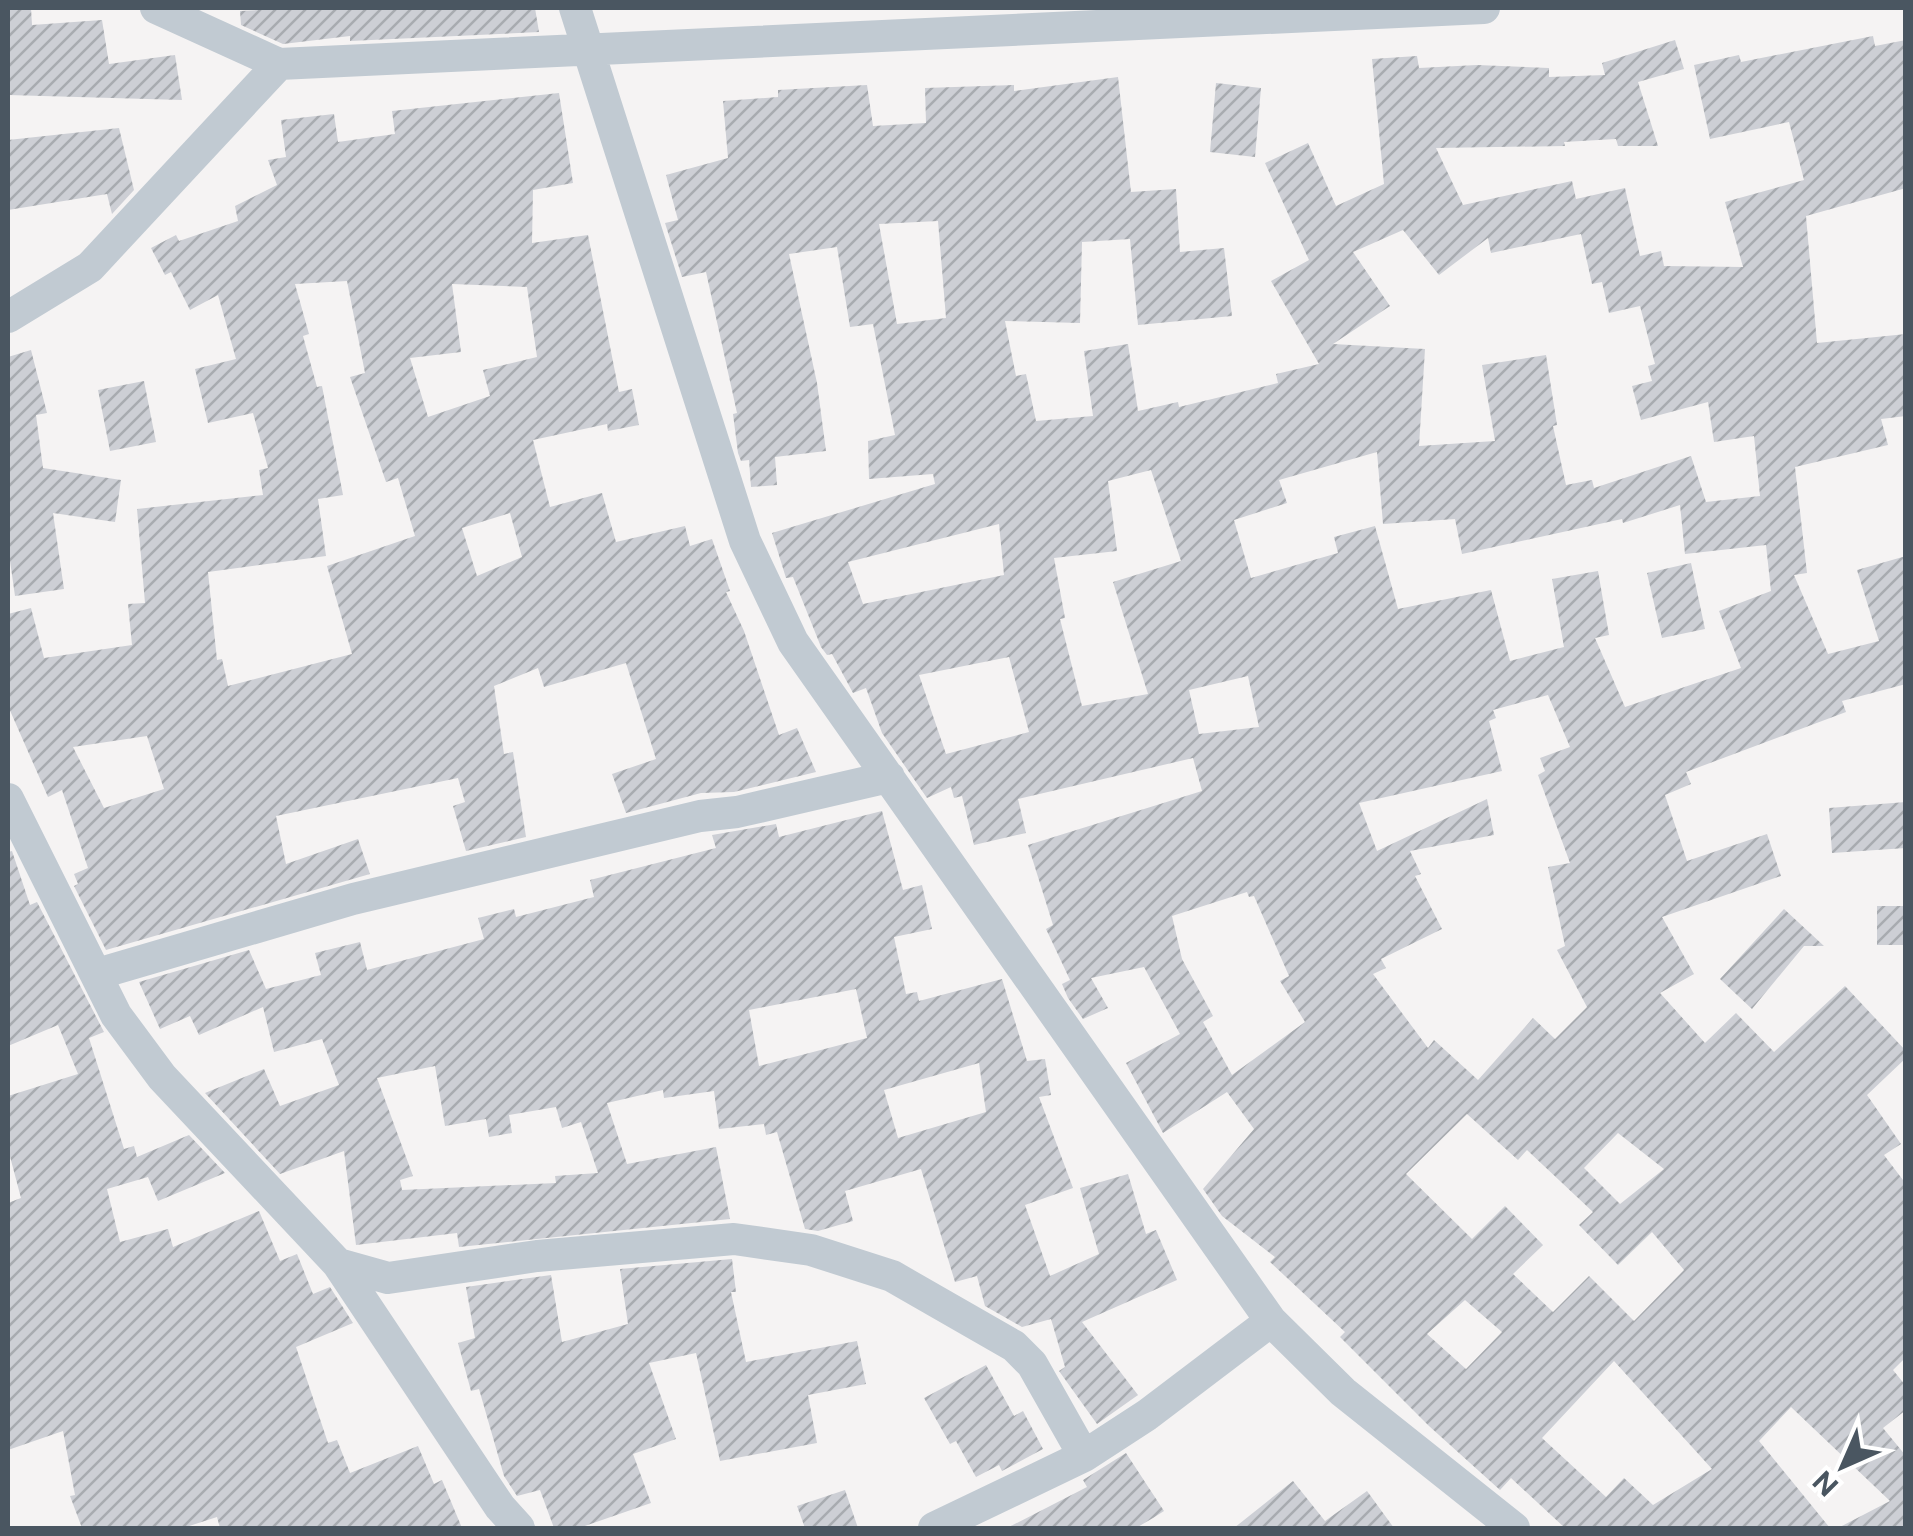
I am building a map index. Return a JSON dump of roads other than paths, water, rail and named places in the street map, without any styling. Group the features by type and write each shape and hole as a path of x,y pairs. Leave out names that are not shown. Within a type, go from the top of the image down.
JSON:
{"street":[{"path":"156,8 279,64 1484,8"},
{"path":"576,8 744,541 793,642 1271,1322 1343,1392 1514,1528"},
{"path":"8,317 90,266 279,64"},
{"path":"98,974 353,900 700,816 737,812 889,777"},
{"path":"8,799 116,1015 162,1078 338,1264 500,1507 520,1528"},
{"path":"338,1264 388,1278 537,1256 734,1239 811,1250 892,1276 1014,1346 1032,1364 1084,1456"},
{"path":"934,1528 1084,1456 1147,1415 1271,1322"}]}
